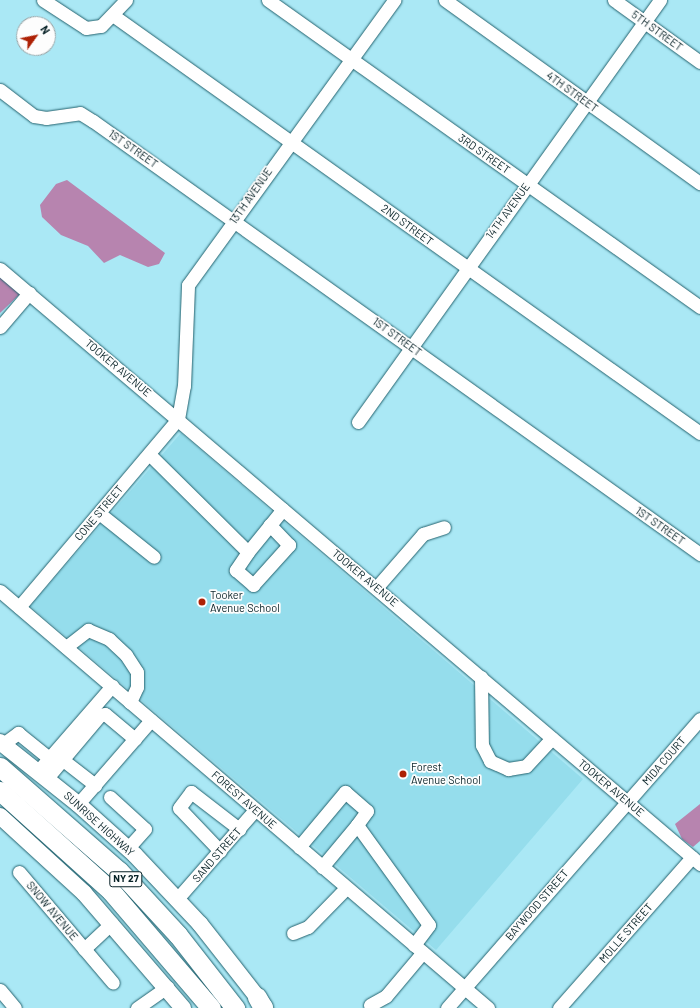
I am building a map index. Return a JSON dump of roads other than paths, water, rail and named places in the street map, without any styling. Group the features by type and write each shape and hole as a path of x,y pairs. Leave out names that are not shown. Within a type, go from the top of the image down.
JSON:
{"highway":[{"name":"SUNRISE HIGHWAY","path":"0,767 62,818 130,882 178,935 235,1008"},
{"name":"NY 27","path":"0,791 111,891 211,1008"}],"main road":[{"name":"SUNRISE HIGHWAY","path":"1,743 42,774 128,848 177,899 262,1004"},
{"path":"0,816 112,923 183,1008"}],"street":[{"path":"43,0 72,22 86,28 101,26 114,16 126,0"},
{"name":"3RD STREET","path":"268,0 700,307"},
{"name":"13TH AVENUE","path":"178,419 184,386 188,285 349,58 394,0"},
{"name":"4TH STREET","path":"444,0 700,183"},
{"name":"5TH STREET","path":"614,0 700,62"},
{"name":"14TH AVENUE","path":"358,422 410,347 660,0"},
{"name":"2ND STREET","path":"114,16 700,433"},
{"name":"1ST STREET","path":"0,90 34,116 46,118 80,113 93,121 234,220 700,554"},
{"name":"TOOKER AVENUE","path":"0,269 696,861"},
{"path":"0,327 29,293"},
{"name":"CONE STREET","path":"19,607 178,419"},
{"path":"149,454 245,549"},
{"path":"270,525 289,544 254,584 236,570 245,549 270,525 283,509"},
{"path":"99,513 154,557"},
{"path":"376,588 423,534 444,527"},
{"name":"FOREST AVENUE","path":"0,591 488,1008"},
{"path":"66,647 88,630 109,639 126,655 137,672 137,687 130,702"},
{"path":"481,677 482,745 490,762 508,769 526,766 552,738"},
{"path":"42,774 49,758 112,686"},
{"path":"42,774 63,760 100,715 105,714 134,739"},
{"name":"MIDA COURT","path":"627,801 700,719"},
{"path":"78,804 151,720"},
{"path":"1,743 18,733 49,758"},
{"path":"63,760 95,785"},
{"path":"220,851 179,808 191,792 239,829"},
{"path":"299,847 345,792 367,811 322,867"},
{"path":"110,797 145,829 128,848"},
{"name":"BAYWOOD STREET","path":"447,1008 627,801"},
{"name":"SAND STREET","path":"177,899 255,810"},
{"path":"357,825 429,925 418,949 386,996 370,1005"},
{"name":"MOLLE STREET","path":"559,1008 696,861"},
{"name":"SNOW AVENUE","path":"19,872 112,984"},
{"path":"293,933 308,927 346,888"},
{"name":"SNOW AVENUE","path":"84,949 112,923"},
{"path":"137,1008 153,1004 167,987"},
{"path":"0,990 16,1008"}],"place":[{"name":"Tooker Avenue School","path":"202,602"},
{"name":"Forest Avenue School","path":"403,774"}]}
